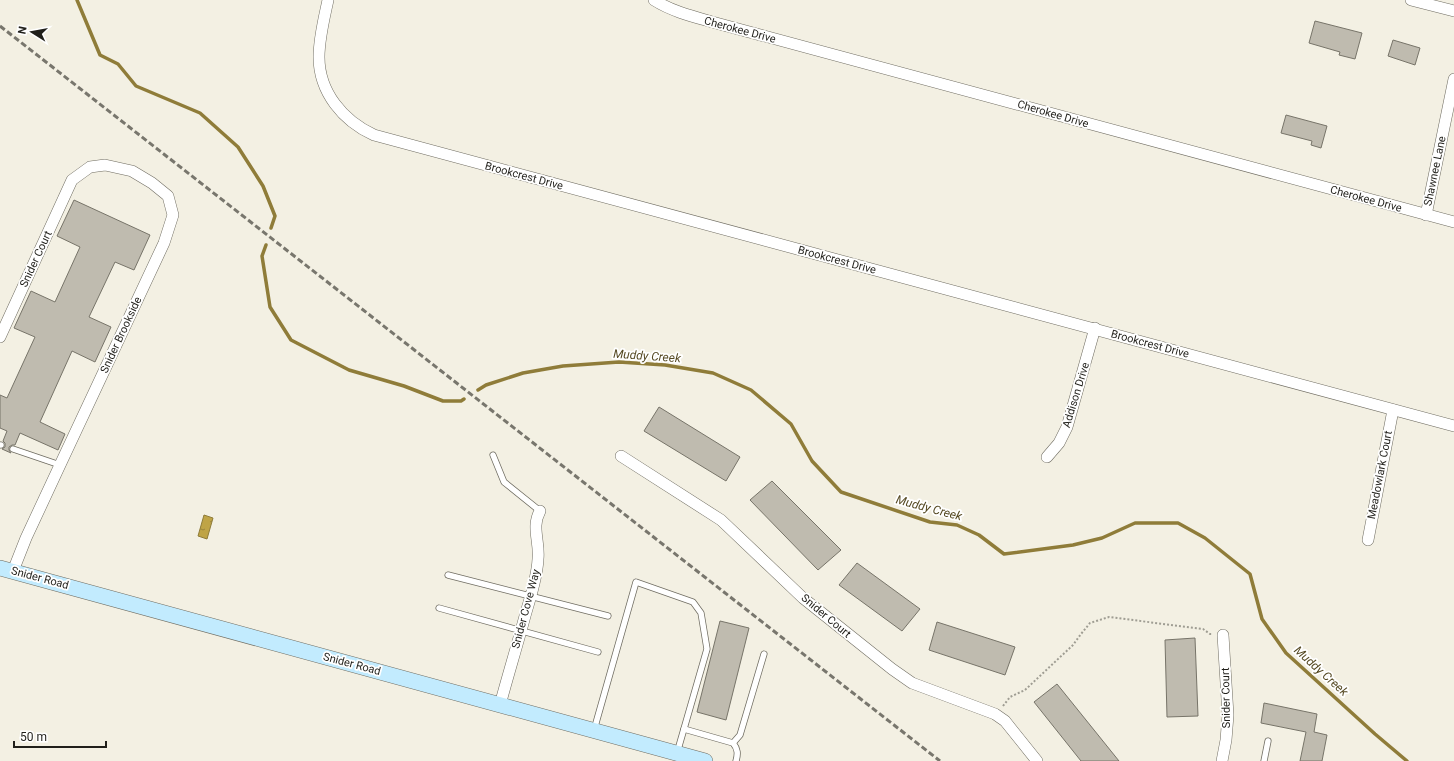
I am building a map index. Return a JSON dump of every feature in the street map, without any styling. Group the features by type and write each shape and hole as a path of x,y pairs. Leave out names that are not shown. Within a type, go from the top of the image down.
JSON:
{"street":[{"name":"Brookcrest Drive","path":"328,0 320,41 319,58 321,76 327,92 337,108 350,121 374,135 1095,328 1454,426"},
{"name":"Cherokee Drive","path":"654,0 663,6 716,24 1454,222"},
{"path":"1411,0 1454,11"},
{"name":"Shawnee Lane","path":"1426,215 1454,79"},
{"name":"Snider Brookside","path":"6,569 26,538 164,243 173,215 168,196 152,183 132,171 106,165 90,167 72,180"},
{"name":"Snider Court","path":"0,337 72,180"},
{"name":"Addison Drive","path":"1047,457 1059,444 1067,427 1095,328"},
{"name":"Meadowlark Court","path":"1368,540 1393,410"},
{"name":"Snider Court","path":"621,456 721,520 803,598 912,683 995,714 1005,721 1037,761"},
{"name":"Snider Cove Way","path":"500,705 531,595 539,557 535,530 540,512"},
{"name":"Snider Road","path":"6,569 705,761"},
{"name":"Snider Court","path":"1222,761 1226,740 1228,715 1223,635"}],"lane":[{"path":"13,449 60,465"},
{"path":"494,455 504,482 540,512"},
{"path":"448,574 608,616"},
{"path":"594,731 636,582 693,602 701,613 707,649 677,754"},
{"path":"439,608 598,652"},
{"path":"733,743 740,735 764,654"},
{"path":"684,729 733,743 737,748 738,755 736,761"},
{"path":"1264,761 1268,741"}],"path":[{"path":"995,714 1010,697 1026,690 1073,645 1090,623 1109,617 1203,629 1210,634 1223,635"}],"water":[{"path":"204,515 213,518 207,539 198,536"}],"building":[{"path":"1315,21 1362,33 1355,59 1339,55 1340,52 1309,43"},
{"path":"1393,40 1420,48 1415,65 1388,56"},
{"path":"1286,115 1327,126 1321,148 1311,145 1312,141 1281,133"},
{"path":"74,200 150,235 134,270 115,262 89,317 111,327 95,362 72,351 40,422 65,434 58,450 20,433 15,445 9,447 11,453 2,449 5,447 5,443 3,441 7,431 0,428 0,395 7,398 35,337 14,328 31,291 55,302 80,247 57,236"},
{"path":"659,407 740,457 726,481 644,431"},
{"path":"772,481 841,550 818,570 750,500"},
{"path":"857,563 920,609 902,631 839,585"},
{"path":"720,621 749,628 726,720 697,712"},
{"path":"937,622 1015,647 1005,675 929,650"},
{"path":"1195,638 1198,716 1167,717 1165,640"},
{"path":"1057,684 1119,761 1081,761 1034,702"},
{"path":"1264,703 1317,714 1314,732 1327,735 1322,761 1300,761 1306,732 1261,723"}],"waterway":[{"name":"Muddy Creek","path":"77,0 100,55 118,64 136,86 200,113 238,147 263,186 275,216 271,228"},
{"name":"Muddy Creek","path":"266,245 262,256 270,307 291,340 349,370 404,386 443,401 461,401 464,399"},
{"name":"Muddy Creek","path":"478,390 486,385 523,373 563,366 619,362 665,365 713,373 751,390 791,424 812,461 841,492 930,522 957,525 979,535 1004,554 1073,545 1102,538 1135,523 1178,523 1205,538 1250,574 1262,619 1286,653 1407,761"}],"railway":[{"path":"0,26 940,761"}]}
